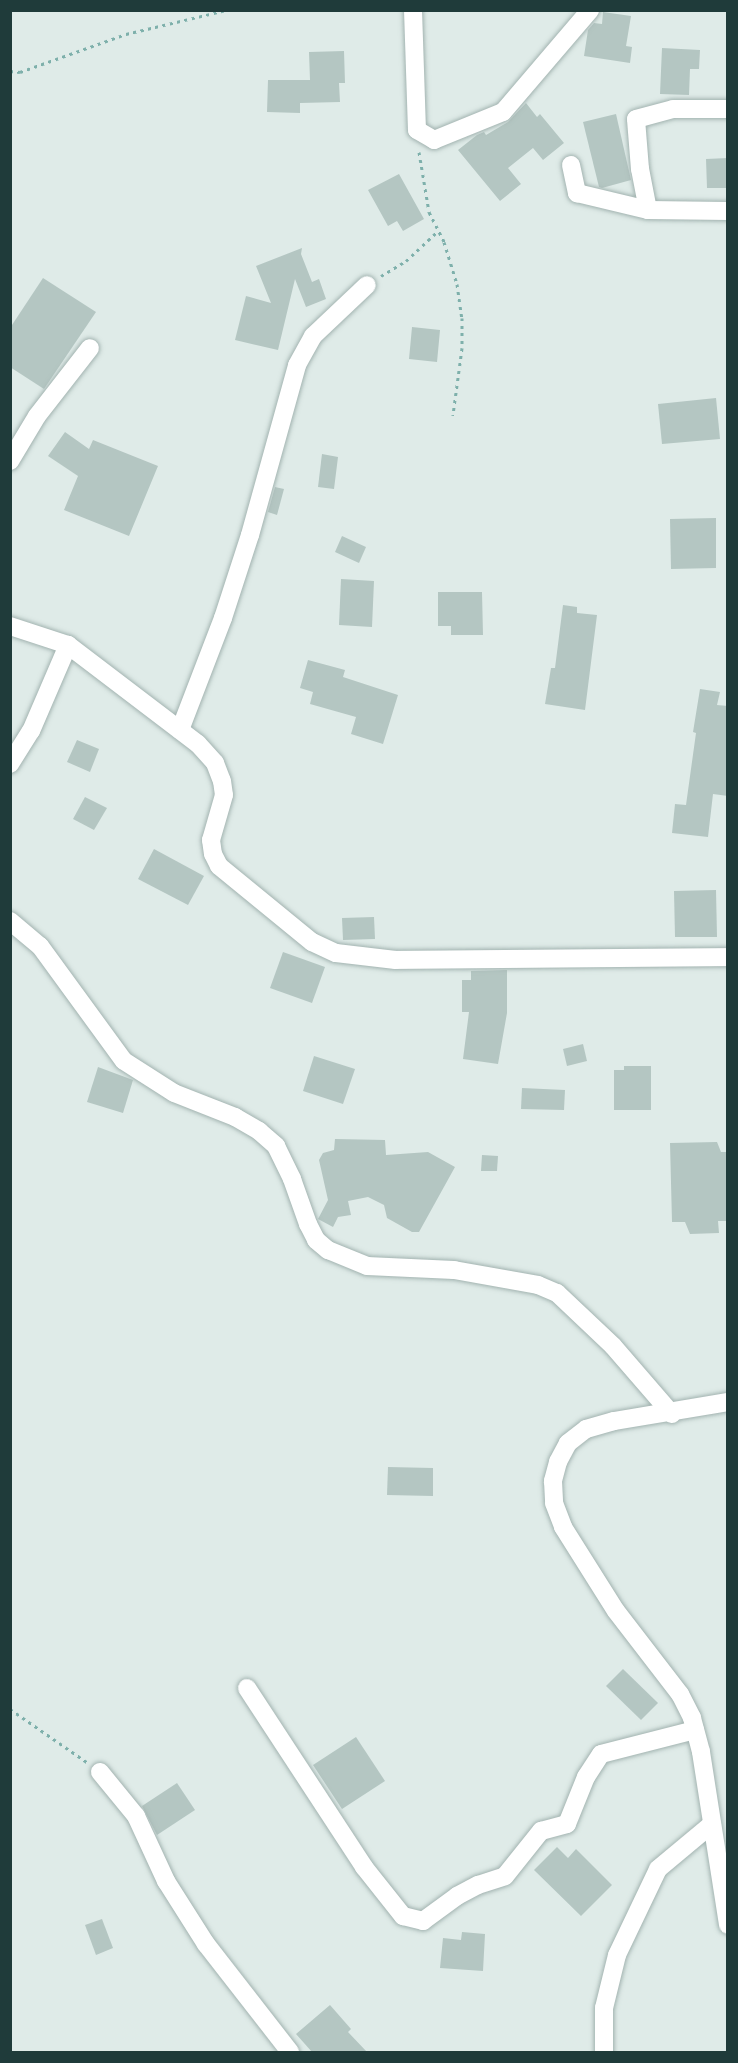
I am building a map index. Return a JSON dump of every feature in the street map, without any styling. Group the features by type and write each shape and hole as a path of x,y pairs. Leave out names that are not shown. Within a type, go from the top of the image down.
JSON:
{"street":[{"path":"413,10 417,130 434,140 503,112 590,10"},
{"path":"648,210 640,169 636,119 673,109 728,109"},
{"path":"571,165 577,193 648,210 728,211"},
{"path":"180,730 223,618 250,535 297,365 313,336 367,285"},
{"path":"10,461 37,416 90,348"},
{"path":"10,626 68,645 198,744 215,764 222,781 224,795 211,840 213,854 219,866 312,942 336,953 396,960 728,957"},
{"path":"10,764 31,731 68,645"},
{"path":"10,921 40,946 124,1061 174,1093 235,1117 259,1131 276,1146 292,1179 316,1240 328,1250 367,1266 454,1270 538,1285 557,1293 613,1346 672,1414"},
{"path":"728,1402 672,1414 614,1421 586,1429 568,1443 558,1462 553,1481 554,1503 563,1527 616,1611 680,1694 695,1731 728,1925"},
{"path":"247,1688 295,1765 364,1867 403,1916 423,1921 457,1896 478,1885 505,1876 541,1831 567,1824 586,1777 602,1754 695,1731"},
{"path":"100,1772 136,1816 166,1881 206,1944 290,2052"},
{"path":"604,2052 604,2008 617,1955 658,1869 712,1824"}],"path":[{"path":"10,71 20,72 126,34 227,10"},
{"path":"417,130 422,180 429,212 457,284 462,318 462,348 453,415"},
{"path":"367,285 406,261 438,231"},
{"path":"10,1709 100,1772"}],"building":[{"path":"603,12 631,16 626,46 632,47 630,63 584,56 588,30 594,23 602,24"},
{"path":"662,48 700,50 699,69 690,69 689,95 660,94"},
{"path":"344,51 345,83 339,83 340,102 300,103 300,113 267,112 268,80 310,80 309,52"},
{"path":"526,103 537,117 540,114 564,143 543,160 533,148 508,168 521,184 500,201 458,150 477,135 484,132 486,135 508,122"},
{"path":"616,114 631,180 602,188 599,187 583,122"},
{"path":"728,158 728,188 707,188 706,159"},
{"path":"399,174 424,219 403,231 397,221 388,226 368,190"},
{"path":"302,248 301,254 312,282 319,279 326,299 306,307 295,279 278,350 235,340 246,296 271,303 256,266"},
{"path":"43,278 96,312 44,389 10,367 10,328"},
{"path":"412,327 440,330 437,362 409,359"},
{"path":"716,398 720,439 662,444 658,404"},
{"path":"65,432 89,449 93,440 158,466 129,536 64,510 78,476 48,456"},
{"path":"322,454 338,457 334,489 318,487"},
{"path":"275,487 284,489 277,515 268,512"},
{"path":"716,518 716,568 671,569 670,519"},
{"path":"342,536 366,547 359,563 335,552"},
{"path":"341,579 374,581 372,627 339,625"},
{"path":"438,592 482,592 483,635 451,635 451,626 438,626"},
{"path":"563,605 577,607 577,613 597,615 585,710 545,704 551,668 555,668"},
{"path":"308,660 345,670 343,677 398,695 383,744 351,734 356,717 310,704 313,692 300,688"},
{"path":"700,689 720,692 717,705 728,706 728,796 713,794 708,837 672,833 675,804 686,805"},
{"path":"77,740 99,749 90,772 67,762"},
{"path":"85,797 107,808 94,830 73,819"},
{"path":"154,849 204,876 188,905 138,879"},
{"path":"716,890 717,937 675,937 674,891"},
{"path":"374,917 375,939 343,940 342,918"},
{"path":"283,952 325,967 312,1003 270,988"},
{"path":"507,970 507,1013 498,1064 463,1059 469,1012 462,1012 462,980 471,980 471,971"},
{"path":"583,1044 587,1061 567,1066 563,1049"},
{"path":"314,1056 355,1069 343,1104 303,1091"},
{"path":"624,1066 651,1066 651,1110 614,1110 614,1070 624,1070"},
{"path":"98,1067 133,1080 123,1113 87,1102"},
{"path":"522,1088 565,1090 564,1110 521,1109"},
{"path":"335,1139 385,1140 386,1155 428,1152 455,1167 419,1232 412,1232 387,1218 384,1205 368,1197 348,1201 351,1215 338,1217 333,1227 318,1219 328,1200 319,1160 323,1153 334,1150"},
{"path":"717,1142 721,1152 728,1152 728,1221 718,1221 719,1233 690,1234 685,1222 672,1222 670,1143"},
{"path":"482,1155 498,1156 497,1171 481,1171"},
{"path":"388,1467 433,1468 433,1496 387,1495"},
{"path":"623,1669 658,1703 641,1720 606,1686"},
{"path":"356,1737 385,1781 342,1809 313,1765"},
{"path":"177,1783 195,1810 157,1835 142,1806"},
{"path":"557,1847 568,1858 576,1849 612,1885 581,1916 534,1870"},
{"path":"102,1919 113,1948 96,1955 85,1925"},
{"path":"462,1932 485,1934 483,1971 440,1968 443,1938 461,1940"},
{"path":"330,2005 351,2029 348,2032 367,2052 312,2052 296,2034"}]}
